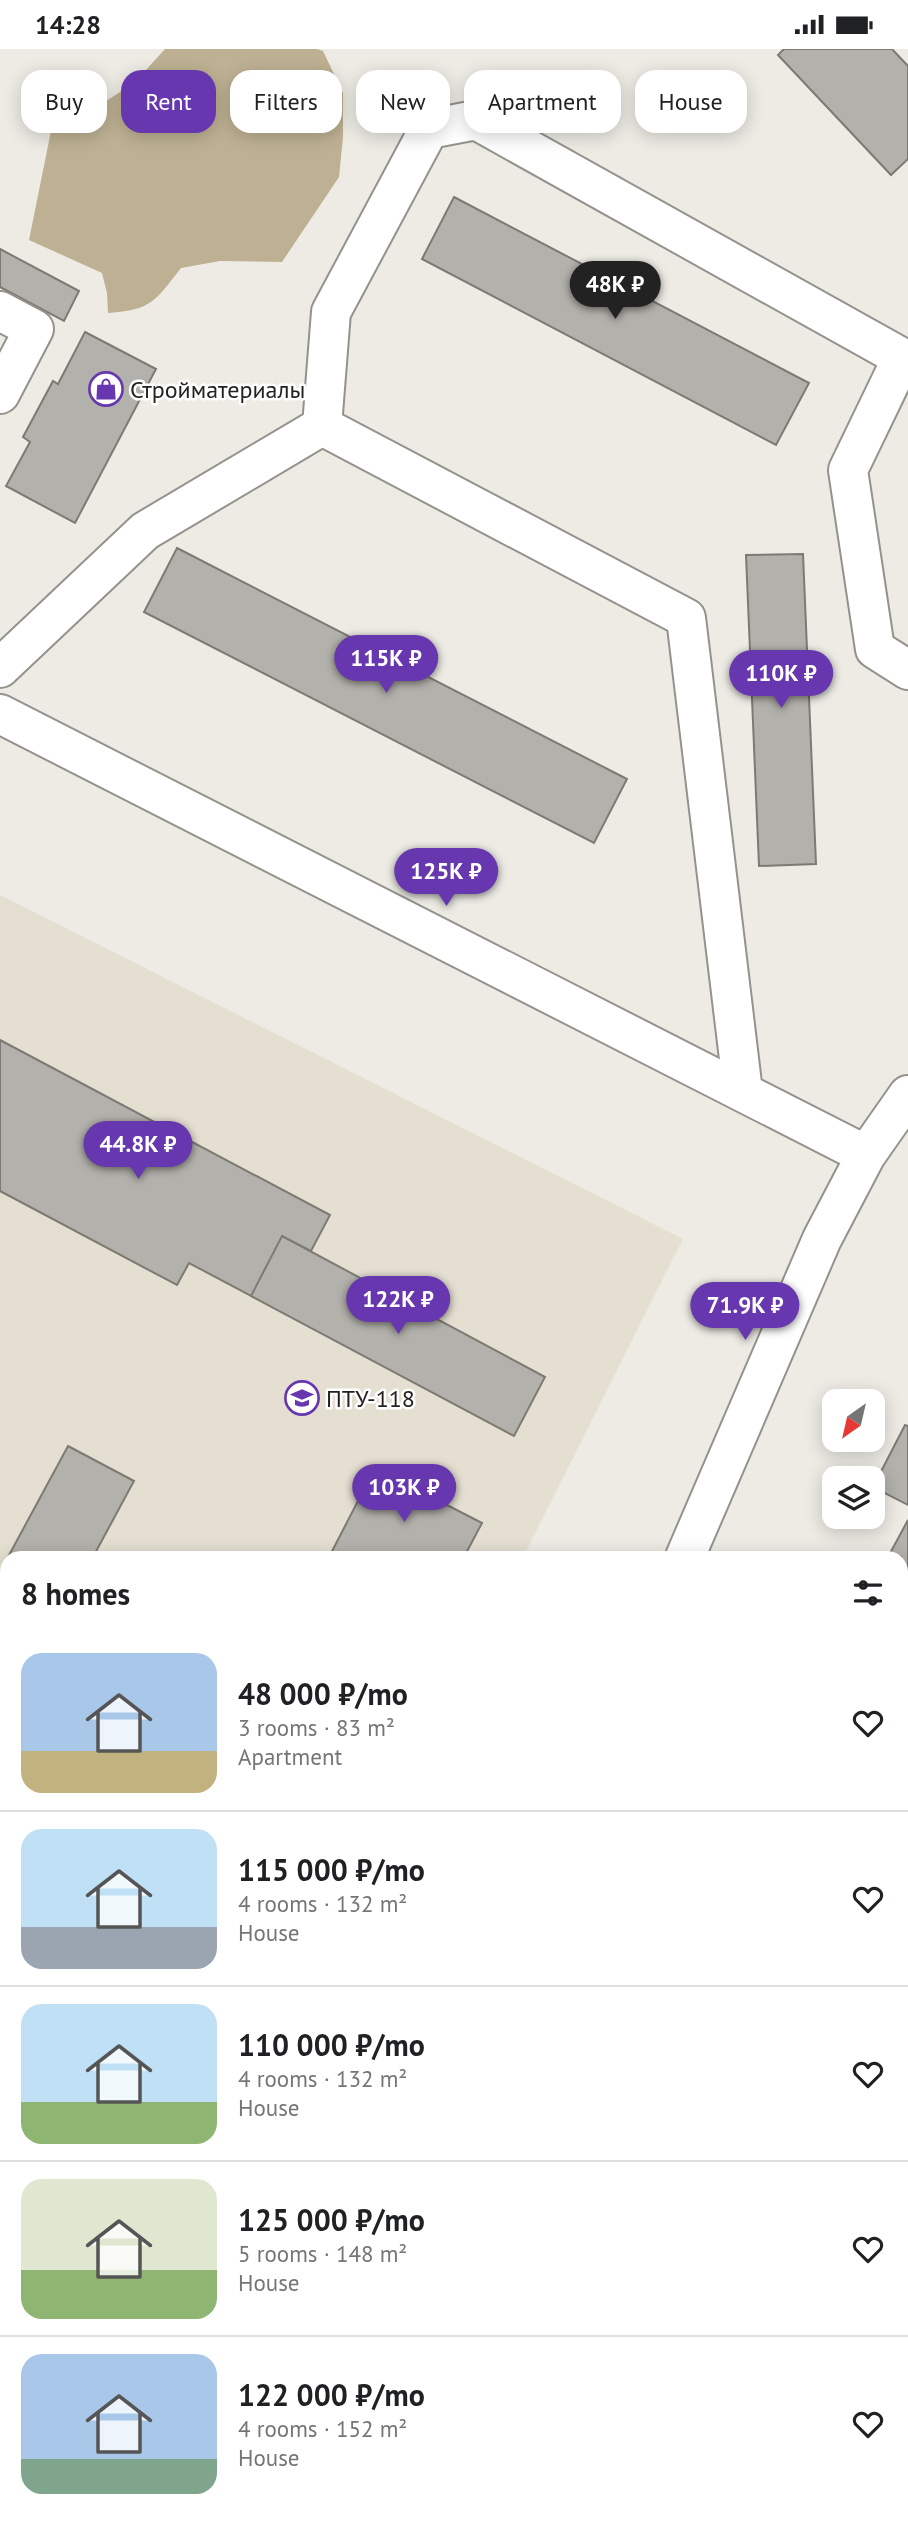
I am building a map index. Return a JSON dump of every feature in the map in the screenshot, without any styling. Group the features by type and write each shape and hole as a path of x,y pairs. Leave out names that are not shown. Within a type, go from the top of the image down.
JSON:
{"street":[{"path":"323,426 331,312 429,129 476,120 905,360 848,470 875,649 908,670"},
{"path":"0,311 34,329 0,394"},
{"path":"0,668 145,531 323,426"},
{"path":"323,426 687,618 743,1093"},
{"path":"0,714 866,1155"},
{"path":"688,1551 822,1240 866,1155 908,1095"}],"shaded area":[{"path":"165,49 323,51 332,70 230,70 230,133 342,133 342,91 343,137 339,177 282,262 220,261 181,268 151,302 123,312 108,313 102,273 29,240 51,133 107,133 107,100 121,91 121,133 216,133 216,70 146,70"},
{"name":"ПТУ-118","path":"0,895 683,1239 526,1551 0,1551"}],"building":[{"path":"784,49 892,49 908,66 908,159 891,175 778,55"},
{"path":"454,197 809,383 776,445 422,259"},
{"path":"0,249 79,291 64,321 0,287"},
{"path":"85,332 156,369 75,523 6,486 30,442 23,437 53,381 58,384"},
{"path":"177,548 627,779 594,843 144,612"},
{"path":"803,554 816,864 759,866 746,555"},
{"path":"0,1040 330,1215 311,1251 282,1236 251,1296 189,1263 177,1285 0,1191"},
{"path":"282,1236 545,1377 514,1436 251,1296"},
{"path":"905,1425 908,1426 908,1505 885,1493 884,1466"},
{"path":"68,1446 134,1481 96,1551 11,1551"},
{"path":"375,1468 482,1523 467,1551 332,1551"},
{"path":"908,1520 908,1551 891,1551"}],"place":[{"name":"Стройматериалы","path":"106,389"},
{"name":"ПТУ-118","path":"302,1398"}]}
